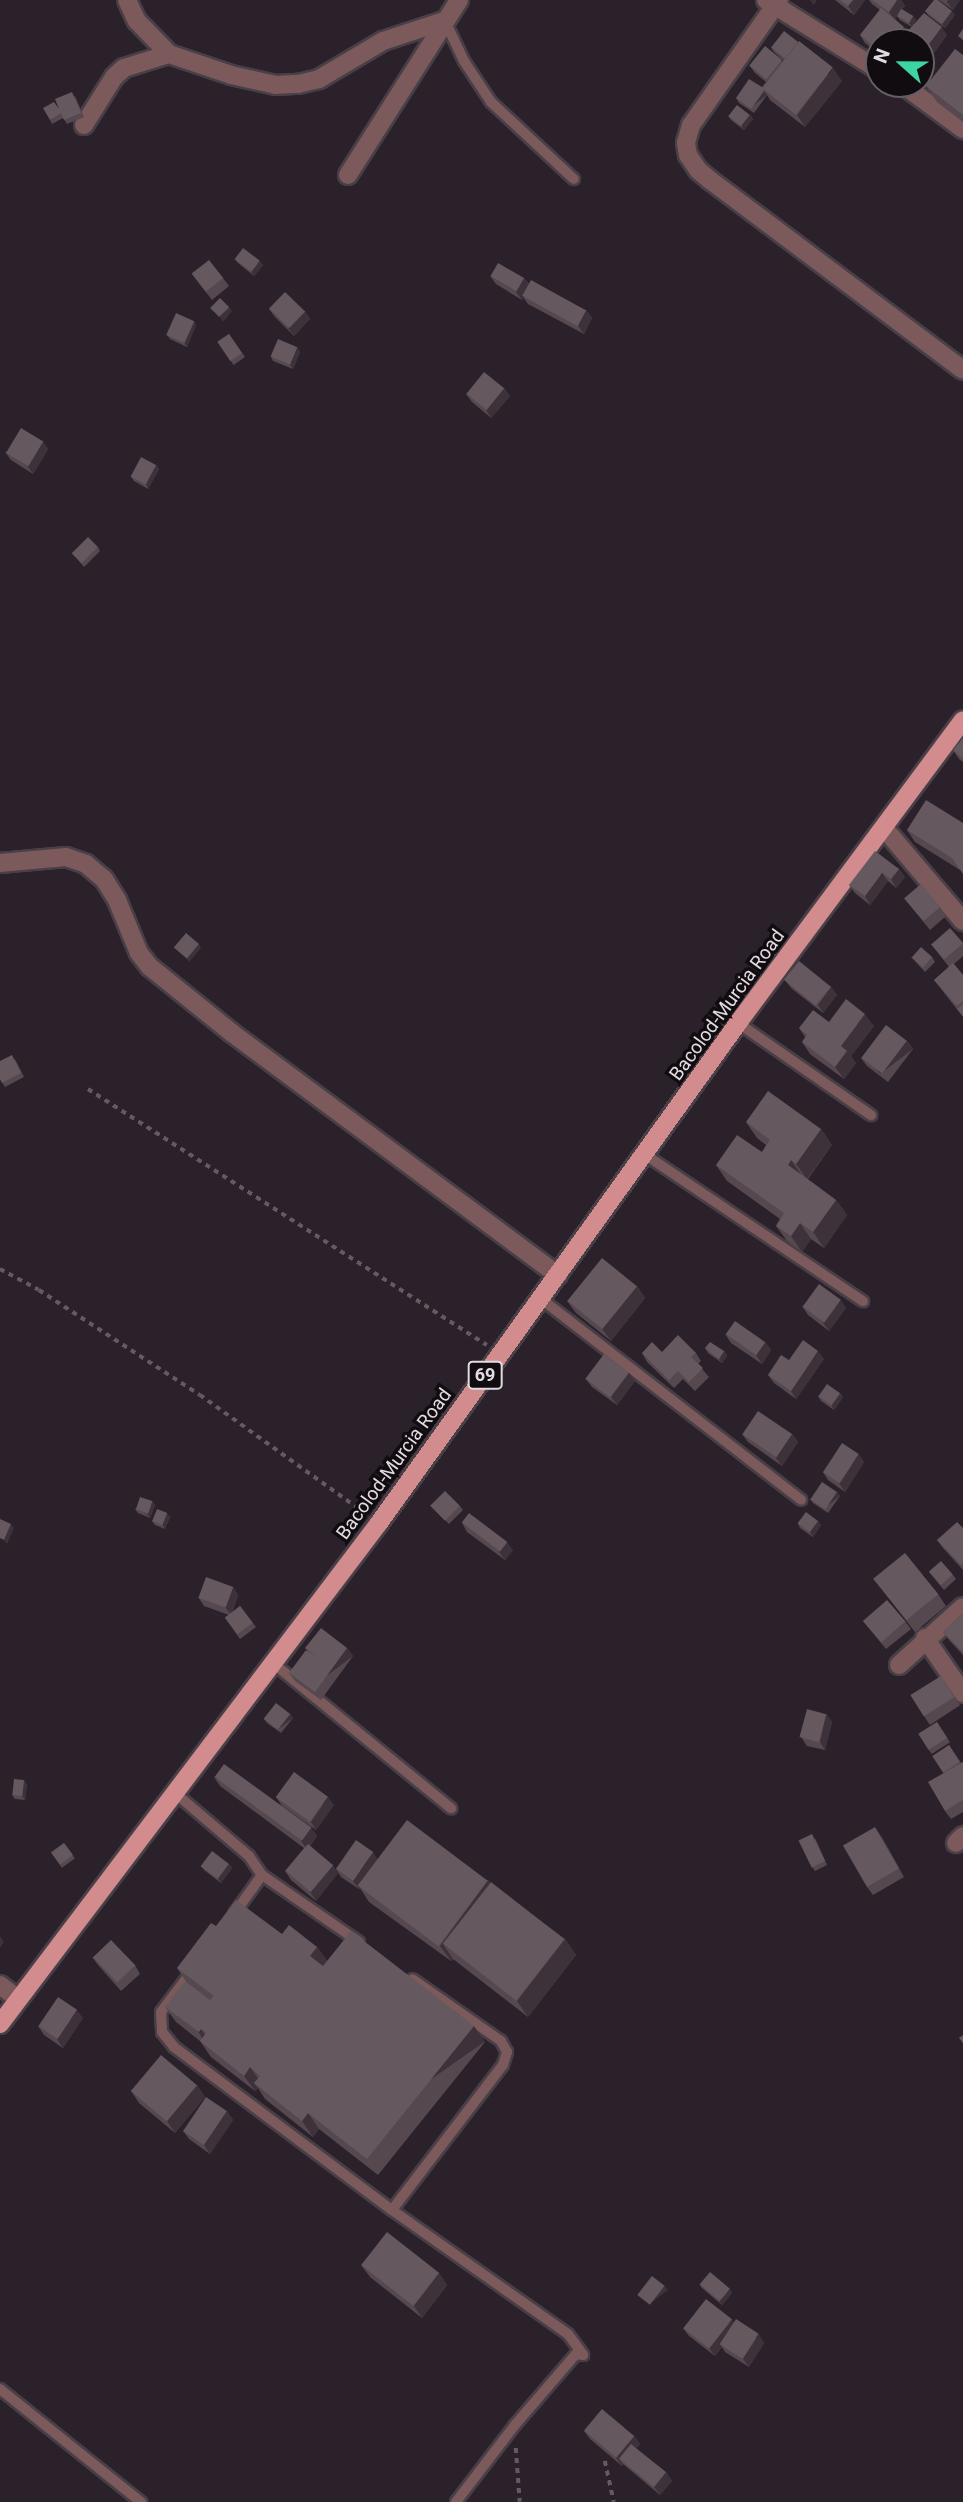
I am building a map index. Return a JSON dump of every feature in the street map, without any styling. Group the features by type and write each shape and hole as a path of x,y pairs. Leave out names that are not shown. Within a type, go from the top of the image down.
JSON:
{"main road":[{"name":"Bacolod-Murcia Road","path":"0,2024 379,1523 738,1023 963,720"}],"street":[{"path":"127,0 138,21 169,54 231,75 276,85 298,85 319,79 383,41 444,21"},
{"path":"348,175 458,0"},
{"path":"865,61 773,2 691,125 686,143 688,155 698,170 710,180 963,370"},
{"path":"84,125 114,78 124,68 169,54"},
{"path":"932,98 963,129"},
{"path":"884,828 963,921"},
{"path":"0,863 66,856 86,864 104,878 117,900 139,953 159,974 558,1275"},
{"path":"899,1665 963,1607"},
{"path":"925,1639 963,1693"},
{"path":"0,1985 18,1999"}],"lane":[{"path":"444,21 464,61 491,102 574,179"},
{"path":"738,1023 871,1115"},
{"path":"644,1154 863,1301"},
{"path":"540,1298 801,1500"},
{"path":"273,1663 451,1808"},
{"path":"174,1793 249,1856 262,1875 365,1946"},
{"path":"223,1928 262,1875"},
{"path":"200,1960 161,2012 162,2032 174,2047 392,2210 568,2334 583,2355 576,2354 515,2425 456,2502"},
{"path":"392,2210 503,2065 507,2052 501,2040 399,1970"},
{"path":"0,2389 141,2502"}],"path":[{"path":"88,1089 501,1353"},
{"path":"0,1269 39,1290 200,1395 379,1523"},
{"path":"515,2425 520,2502"},
{"path":"605,2461 614,2502"}],"building":[{"path":"840,0 853,0 848,6"},
{"path":"872,0 897,0 889,12"},
{"path":"934,0 952,11 942,24 925,11"},
{"path":"881,8 904,27 903,28 865,28"},
{"path":"901,9 913,16 909,23 897,16"},
{"path":"924,13 942,27 935,36 935,28 911,28"},
{"path":"784,31 798,42 785,59 771,48"},
{"path":"799,41 833,67 796,115 762,88"},
{"path":"765,46 782,60 766,79 749,65"},
{"path":"955,49 963,55 963,115 935,93 935,75"},
{"path":"749,79 764,91 751,109 736,98"},
{"path":"72,92 81,113 64,120 61,113 50,120 43,108 54,102 59,109 55,99"},
{"path":"737,105 750,115 741,126 728,116"},
{"path":"243,248 260,261 251,272 235,259"},
{"path":"209,260 223,278 206,292 192,274"},
{"path":"498,263 524,278 516,291 490,276"},
{"path":"531,280 586,311 577,326 522,296"},
{"path":"285,292 305,311 289,328 269,309"},
{"path":"220,298 229,307 219,317 210,308"},
{"path":"176,313 194,321 185,343 166,335"},
{"path":"229,334 242,353 230,361 217,342"},
{"path":"278,339 297,347 290,365 271,356"},
{"path":"484,372 504,388 487,410 466,394"},
{"path":"21,428 43,441 28,466 6,453"},
{"path":"141,457 156,465 146,484 131,476"},
{"path":"88,537 98,547 82,563 72,553"},
{"path":"963,738 963,759 953,750"},
{"path":"926,800 963,823 963,874 952,858 907,830"},
{"path":"875,851 899,869 891,879 882,873 865,896 849,885"},
{"path":"921,884 940,907 923,921 904,898"},
{"path":"950,928 963,943 944,959 931,944"},
{"path":"186,933 199,944 187,958 174,948"},
{"path":"921,947 932,957 923,967 912,957"},
{"path":"799,961 831,987 816,1005 784,980"},
{"path":"953,963 963,975 963,1001 957,1006 934,980"},
{"path":"846,999 865,1014 841,1046 847,1051 835,1067 802,1042 807,1035 799,1028 813,1010 829,1022"},
{"path":"963,1004 963,1016 957,1009"},
{"path":"886,1025 907,1041 882,1073 861,1058"},
{"path":"12,1055 21,1073 2,1083 0,1061"},
{"path":"768,1091 821,1129 796,1164 791,1160 788,1165 836,1200 813,1232 800,1223 791,1236 776,1226 784,1213 716,1165 737,1135 762,1152 770,1140 746,1122"},
{"path":"602,1258 637,1286 602,1329 567,1301"},
{"path":"819,1284 841,1300 824,1323 803,1307"},
{"path":"735,1321 765,1342 756,1355 726,1334"},
{"path":"678,1335 696,1353 691,1357 703,1368 689,1382 678,1371 669,1380 642,1353 652,1342 662,1352"},
{"path":"803,1340 818,1351 791,1391 768,1375 781,1355 789,1360"},
{"path":"710,1342 724,1351 719,1359 705,1348"},
{"path":"604,1354 629,1373 610,1397 585,1379"},
{"path":"827,1384 840,1393 832,1405 818,1396"},
{"path":"758,1411 792,1434 776,1457 742,1434"},
{"path":"842,1443 859,1454 840,1483 823,1472"},
{"path":"822,1482 837,1492 825,1509 810,1499"},
{"path":"445,1491 460,1506 445,1521 430,1506"},
{"path":"140,1497 152,1501 148,1513 136,1509"},
{"path":"157,1509 167,1513 162,1525 152,1521"},
{"path":"806,1512 818,1521 810,1532 798,1523"},
{"path":"469,1513 507,1542 500,1551 462,1523"},
{"path":"0,1519 11,1524 4,1540 0,1538"},
{"path":"957,1522 963,1528 961,1565 937,1540"},
{"path":"905,1553 938,1594 906,1620 873,1579"},
{"path":"941,1561 953,1575 941,1585 929,1571"},
{"path":"206,1577 233,1587 226,1608 198,1598"},
{"path":"887,1600 905,1621 881,1642 863,1621"},
{"path":"240,1606 253,1623 237,1634 225,1617"},
{"path":"963,1613 963,1652 943,1632"},
{"path":"321,1628 347,1648 315,1692 289,1673 306,1650 317,1657 305,1648"},
{"path":"941,1676 954,1697 924,1716 910,1695"},
{"path":"276,1703 290,1714 278,1730 264,1719"},
{"path":"807,1709 826,1714 819,1742 799,1737"},
{"path":"937,1722 947,1738 928,1750 918,1734"},
{"path":"949,1745 960,1762 943,1773 932,1756"},
{"path":"963,1762 963,1800 945,1811 928,1782"},
{"path":"224,1764 311,1827 302,1840 215,1777"},
{"path":"294,1772 328,1797 310,1822 276,1797"},
{"path":"14,1779 24,1780 22,1796 12,1795"},
{"path":"407,1820 488,1881 438,1946 358,1885"},
{"path":"875,1827 899,1869 867,1887 843,1846"},
{"path":"812,1834 825,1861 812,1868 799,1841"},
{"path":"356,1840 373,1852 353,1881 336,1869"},
{"path":"64,1843 73,1855 60,1865 51,1853"},
{"path":"308,1844 333,1865 311,1892 286,1871"},
{"path":"212,1851 229,1864 217,1879 201,1866"},
{"path":"491,1882 564,1939 516,2001 443,1943"},
{"path":"236,1900 282,1934 289,1925 317,1947 310,1956 323,1966 351,1931 474,2026 367,2159 308,2113 302,2121 254,2083 260,2076 250,2067 244,2076 200,2041 206,2033 201,2029 199,2032 165,2007 185,1981 210,2000 214,1996 177,1968 211,1923 216,1926"},
{"path":"111,1940 135,1965 117,1983 93,1957"},
{"path":"58,1997 77,2010 57,2039 38,2026"},
{"path":"161,2055 197,2085 167,2121 131,2091"},
{"path":"206,2097 227,2111 204,2145 183,2131"},
{"path":"387,2232 439,2273 413,2306 361,2265"},
{"path":"710,2272 730,2289 720,2301 700,2284"},
{"path":"652,2276 665,2286 650,2305 637,2295"},
{"path":"706,2299 732,2319 709,2348 683,2328"},
{"path":"736,2319 759,2334 742,2359 720,2344"},
{"path":"602,2409 634,2436 616,2457 584,2430"},
{"path":"631,2444 666,2472 654,2487 619,2459"}]}
